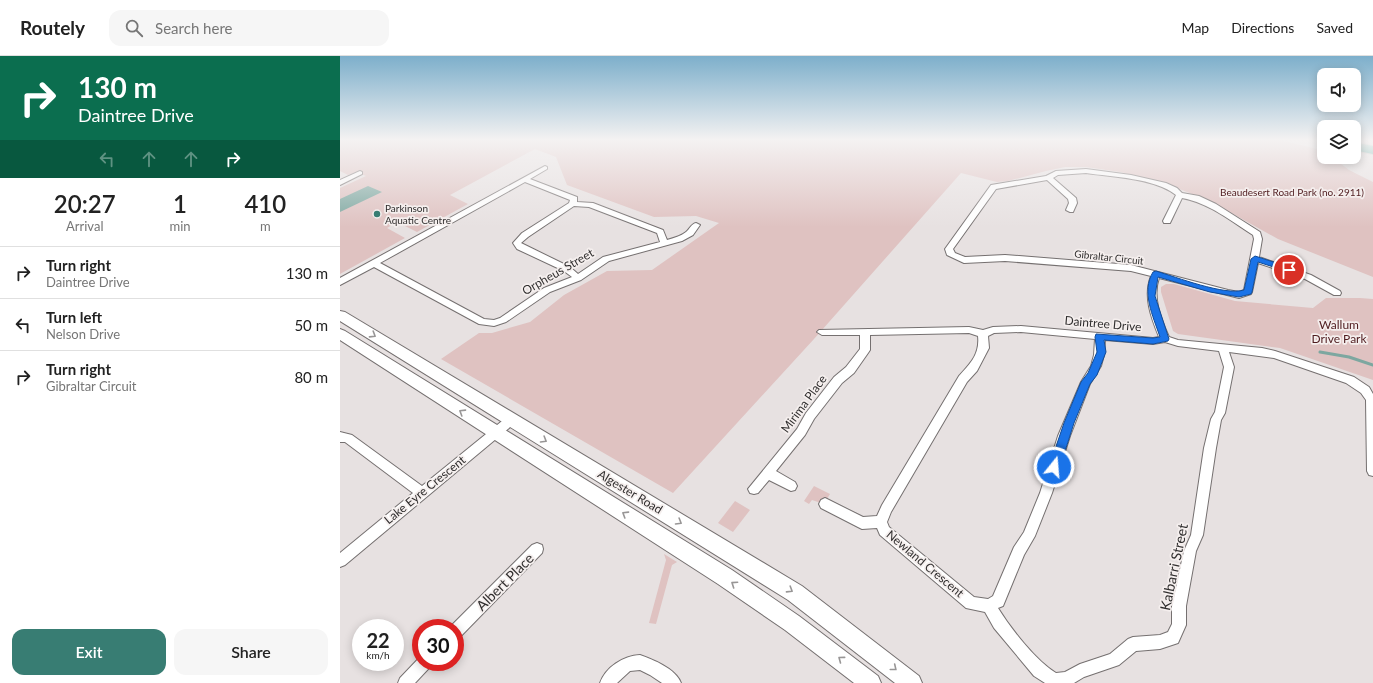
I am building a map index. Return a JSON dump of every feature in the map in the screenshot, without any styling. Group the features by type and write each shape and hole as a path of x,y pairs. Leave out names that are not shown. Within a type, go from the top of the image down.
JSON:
{"main road":[{"name":"Algester Road","path":"340,315 795,593 912,683"},
{"name":"Algester Road","path":"340,334 725,577 792,623 871,683"}],"street":[{"path":"340,282 545,168"},
{"name":"Gibraltar Circuit","path":"1086,171 1131,177 1163,185 1174,190 1180,195 1196,198 1213,206 1257,234 1258,239 1255,259 1248,292 1239,295 1210,290 1131,268 1005,258 964,260 951,255 949,249 994,187 1048,178 1056,173 1086,171"},
{"path":"340,183 360,173"},
{"path":"1048,178 1072,198 1070,210"},
{"path":"524,179 574,199 573,204"},
{"path":"1168,221 1180,195"},
{"path":"578,278 567,269 520,247 517,243 525,235 573,204 590,205 660,232 664,243"},
{"name":"Orpheus Street","path":"373,263 482,322 494,323 503,320 547,290 578,278 606,259 679,239 690,233 696,225"},
{"path":"1255,259 1277,265 1325,284 1337,293"},
{"path":"1156,274 1152,280 1151,296 1164,339"},
{"name":"Daintree Drive","path":"822,332 969,330 983,334 993,330 1021,329 1153,341 1164,339 1178,343 1262,352 1350,380 1365,390 1370,399 1373,426 1373,471"},
{"name":"Mirima Place","path":"754,489 801,432 810,416 838,380 850,370 865,350 865,332"},
{"name":"Newland Crescent","path":"983,334 984,348 973,368 963,379 886,509 881,522 884,532 971,603 989,606"},
{"path":"989,606 998,601 1019,551 1029,536 1046,493 1064,436 1086,382 1092,375 1101,352 1100,337"},
{"name":"Kalbarri Street","path":"989,606 999,623 1039,671 1056,682 1067,679 1080,671 1114,660 1133,644 1160,642 1173,638 1179,625 1179,606 1190,551 1197,534 1210,448 1216,419 1220,412 1229,367 1223,348"},
{"name":"Lake Eyre Crescent","path":"340,560 511,420"},
{"path":"340,437 348,438 422,493"},
{"path":"769,472 773,476 791,486"},
{"path":"825,504 862,522 881,522"},
{"name":"Albert Place","path":"464,623 537,549"},
{"path":"608,683 614,675 630,663 644,663 653,667 674,683"},
{"path":"405,683 417,671"}],"green space":[{"path":"340,168 499,168 450,195 468,204 417,232 397,222 387,228 405,238 340,274 340,188 366,176 356,172 348,175 340,171"},
{"path":"560,168 1059,168 1008,181 997,182 961,173 814,339 673,493 441,359 479,333 492,333 530,322 564,295 607,271 652,270 719,223 696,216 654,217 567,185"},
{"name":"Beaudesert Road Park (no. 2911)","path":"1095,168 1347,168 1373,182 1373,277 1278,239 1210,201 1164,183 1120,172"},
{"name":"Wallum Drive Park","path":"1166,284 1174,284 1235,301 1313,308 1326,298 1373,299 1373,380 1280,348 1178,334 1173,331 1161,292 1161,287"},
{"path":"814,486 830,494 824,504 812,500 809,504 804,501"},
{"path":"735,501 750,510 733,532 718,523"},
{"path":"664,554 677,562 672,565 656,624 649,623 666,560"}],"water":[{"path":"368,186 382,192 340,212 340,199"}],"waterway":[{"path":"1320,352 1349,357 1373,365"}],"place":[{"name":"Parkinson Aquatic Centre","path":"377,214"}],"route":[{"path":"1054,467 1069,423 1086,382 1092,375 1101,352 1100,337 1153,341 1164,339 1151,296 1152,280 1156,274 1210,290 1239,295 1248,292 1255,259 1289,270"}]}
